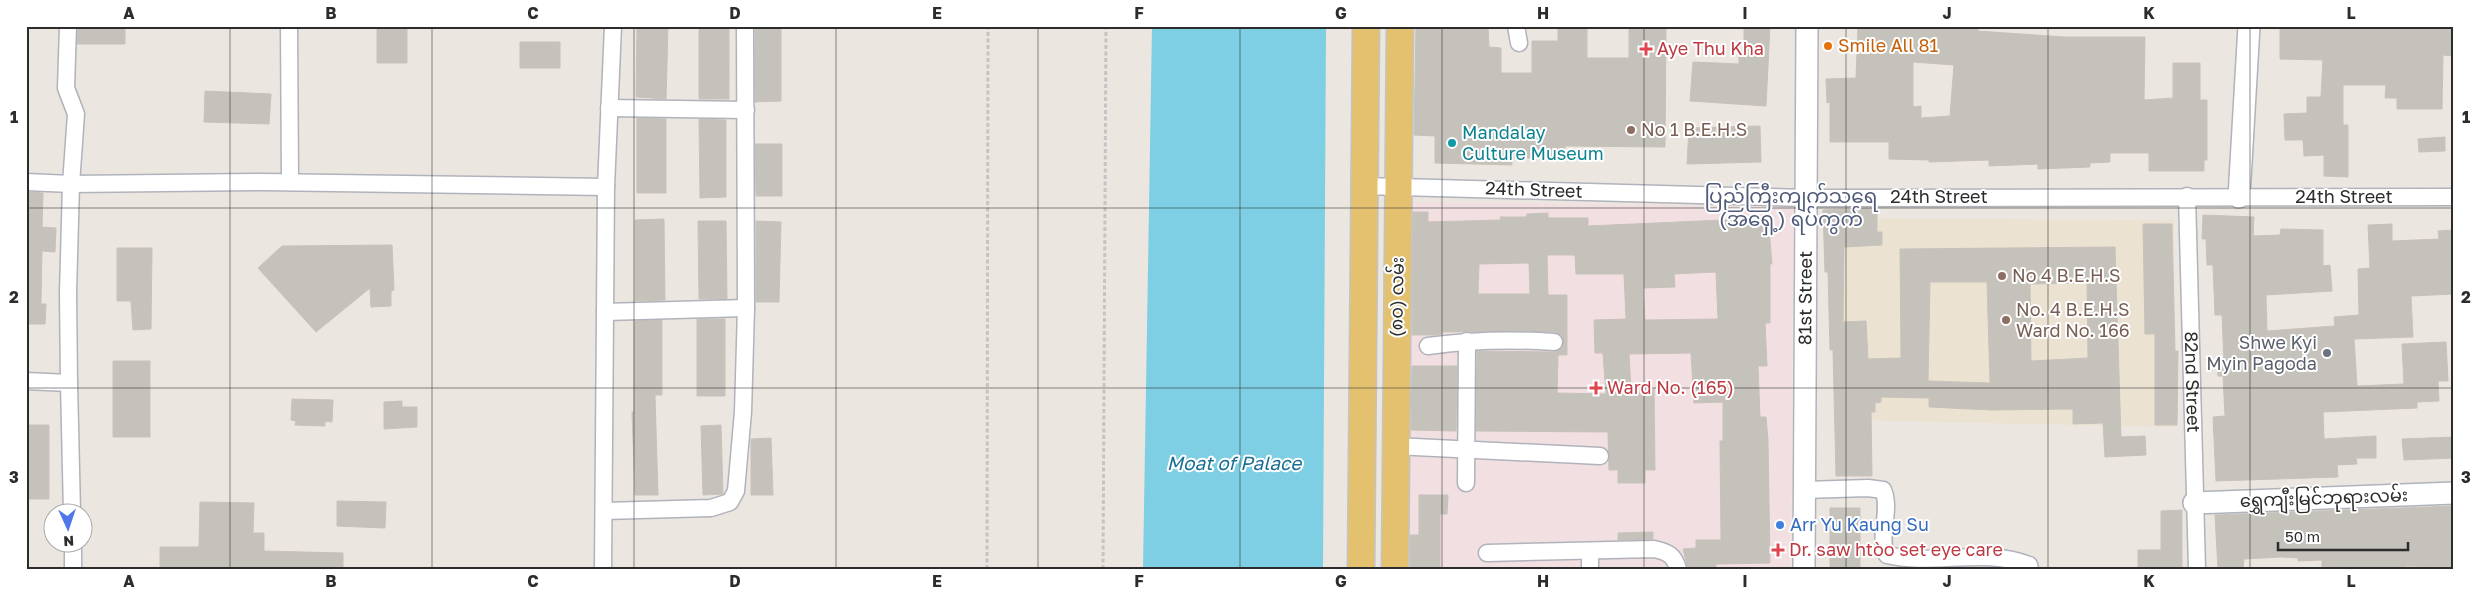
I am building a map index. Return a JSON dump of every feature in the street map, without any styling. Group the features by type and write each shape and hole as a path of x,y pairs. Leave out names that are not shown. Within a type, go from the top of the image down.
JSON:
{"main road":[{"name":"(၈၀) လမ်း","path":"1361,569 1366,26"},
{"name":"(၈၀) လမ်း","path":"1395,569 1400,26"}],"street":[{"path":"68,26 66,88 76,114 70,184 68,292 72,502"},
{"path":"289,26 290,182"},
{"path":"603,569 606,187 613,26"},
{"path":"604,511 711,508 730,502 736,491 743,412 746,308 745,26"},
{"path":"1516,26 1519,43"},
{"name":"81st Street","path":"1804,569 1807,26"},
{"path":"2239,197 2249,26"},
{"path":"609,108 746,110"},
{"path":"26,182 70,184 290,182 606,187"},
{"name":"24th Street","path":"1364,186 1806,198 2187,196 2454,198"},
{"name":"82nd Street","path":"2187,196 2197,569"},
{"path":"605,312 746,308"},
{"path":"1428,346 1467,341 1510,339 1554,342"},
{"path":"1466,483 1467,341"},
{"path":"26,381 69,383"},
{"path":"1395,446 1466,451 1600,456"},
{"path":"1804,490 1868,488 1883,490 1888,500 1885,545 1887,555 1957,559 1991,557 2017,560 2029,565 2030,569"},
{"name":"ရွှေကျီးမြင်ဘုရားလမ်း","path":"2194,504 2454,493"},
{"path":"1487,553 1654,549 1668,552 1675,559 1678,569"},
{"path":"1590,551 1590,569"},
{"path":"73,552 73,569"}],"path":[{"path":"987,569 988,26"},
{"path":"1103,569 1106,26"}],"shaded area":[{"name":"Ward No. (165)","path":"1400,202 1794,207 1790,569 1401,569"},
{"name":"No. 4 B.E.H.S Ward No. 166","path":"1836,218 2174,220 2175,427 1839,420"}],"water":[{"name":"Moat of Palace","path":"1152,26 1326,26 1323,569 1143,569"}],"building":[{"path":"78,26 125,26 125,44 77,44"},
{"path":"377,26 407,26 407,63 377,63"},
{"path":"637,26 668,26 666,99 636,97"},
{"path":"699,26 729,26 729,99 699,99"},
{"path":"755,26 781,26 781,101 755,102"},
{"path":"1416,26 1488,26 1489,47 1501,48 1501,73 1532,73 1532,41 1558,41 1558,26 1587,26 1587,58 1629,58 1629,26 1666,27 1665,147 1565,146 1565,158 1512,158 1512,165 1435,163 1435,136 1414,135"},
{"path":"1744,26 1770,26 1766,106 1690,101 1693,62 1739,64 1739,50 1744,50"},
{"path":"1858,26 1978,26 1978,31 2064,37 2145,37 2144,100 2173,98 2173,63 2200,63 2200,100 2207,100 2207,160 2204,160 2204,171 2149,171 2149,153 2110,153 2110,162 2090,163 2090,167 2038,169 2038,164 1989,166 1989,160 1929,162 1929,160 1889,159 1889,142 1830,142 1830,102 1827,103 1826,79 1856,78","holes":["1913,62 1954,65 1950,116 1921,118 1921,106 1913,107"]},
{"path":"2280,26 2454,26 2454,56 2443,55 2442,109 2397,109 2397,98 2385,98 2386,85 2343,85 2343,125 2348,125 2348,177 2324,176 2324,155 2304,156 2303,140 2285,140 2284,114 2307,113 2307,97 2321,97 2323,60 2280,59"},
{"path":"520,42 560,42 560,68 520,68"},
{"path":"205,91 271,94 269,124 204,122"},
{"path":"637,118 666,119 666,193 637,193"},
{"path":"699,119 726,120 726,197 700,198"},
{"path":"1760,126 1761,162 1687,164 1689,128"},
{"path":"2445,137 2445,151 2419,152 2418,139"},
{"path":"755,144 782,144 782,196 756,196"},
{"path":"26,192 43,193 42,227 56,228 55,252 42,251 41,304 46,304 45,324 26,324"},
{"path":"1877,208 1877,232 1882,232 1882,245 1844,247 1843,322 1866,321 1868,359 1901,358 1900,249 2115,247 2121,437 2145,436 2146,455 2105,457 2103,423 2073,424 2073,409 1991,410 1929,407 1929,398 1881,397 1881,402 1875,403 1875,412 1871,412 1872,476 1836,476 1833,350 1830,350 1828,272 1825,272 1823,210","holes":["1930,282 1987,282 1990,383 1928,381","2087,283 2088,358 2031,361 2030,284"]},
{"path":"1413,212 1428,212 1428,222 1501,220 1500,217 1527,217 1527,214 1548,213 1548,218 1588,218 1588,226 1768,218 1772,264 1770,264 1770,323 1765,323 1767,366 1758,366 1760,417 1766,417 1768,440 1770,563 1716,564 1716,569 1688,569 1683,549 1696,548 1696,540 1721,540 1720,441 1723,441 1723,402 1694,403 1691,353 1629,354 1631,389 1654,389 1655,470 1645,470 1645,483 1618,483 1618,470 1609,470 1608,432 1476,431 1477,351 1554,352 1562,348 1563,338 1555,332 1442,332 1442,334 1433,335 1412,335","holes":["1547,255 1575,255 1576,274 1624,274 1626,319 1594,320 1595,353 1603,353 1606,394 1557,393 1558,355 1567,355 1567,295 1548,295","1529,263 1530,294 1478,294 1479,264","1716,272 1718,319 1645,320 1643,288 1675,287 1674,274"]},
{"path":"2203,215 2254,217 2253,236 2280,235 2281,229 2323,230 2323,266 2330,265 2332,291 2266,295 2267,331 2335,326 2334,317 2359,315 2358,269 2370,268 2368,225 2392,224 2392,241 2439,239 2438,231 2454,230 2454,294 2411,296 2413,337 2354,339 2357,386 2404,384 2402,344 2446,342 2448,381 2438,381 2439,401 2417,402 2417,408 2323,412 2324,439 2376,436 2376,458 2356,458 2357,464 2337,465 2338,477 2216,481 2213,417 2225,416 2223,376 2218,376 2217,362 2224,362 2222,315 2215,315 2213,265 2207,265 2206,239 2202,239"},
{"path":"664,219 665,300 635,301 635,220"},
{"path":"698,221 726,221 727,299 699,299"},
{"path":"756,221 781,222 779,302 756,302"},
{"path":"2143,224 2172,224 2175,351 2178,351 2177,425 2155,425 2155,334 2145,334"},
{"path":"392,245 394,290 391,291 391,306 371,307 370,288 316,332 258,268 282,246"},
{"path":"117,248 152,248 151,329 133,330 131,301 117,301"},
{"path":"697,319 725,319 725,396 697,396"},
{"path":"662,320 662,395 655,395 658,495 635,495 632,412 634,412 634,321"},
{"path":"113,361 150,361 150,437 113,437"},
{"path":"1412,366 1457,366 1456,431 1411,430"},
{"path":"292,399 333,400 332,422 325,421 325,426 295,425 296,421 291,420"},
{"path":"402,401 402,407 417,407 417,427 384,429 384,402"},
{"path":"26,425 49,425 49,499 26,499"},
{"path":"721,425 723,494 703,495 701,426"},
{"path":"2454,437 2454,458 2404,460 2402,439"},
{"path":"771,438 773,495 751,495 751,439"},
{"path":"1419,495 1448,495 1447,514 1440,514 1440,569 1410,569 1410,535 1419,535"},
{"path":"337,501 386,502 385,528 337,526"},
{"path":"200,502 254,503 253,533 264,533 264,551 343,553 343,569 160,569 160,547 199,547"},
{"path":"2454,506 2454,567 2406,566 2406,569 2322,569 2322,560 2298,561 2298,558 2282,557 2244,559 2243,569 2218,569 2215,515"},
{"path":"1830,508 1860,508 1860,569 1830,569"},
{"path":"2182,510 2182,569 2138,569 2138,550 2161,550 2161,511"},
{"path":"1653,532 1653,539 1618,540 1618,533"}],"place":[{"name":"Smile All 81","path":"1828,46"},
{"name":"Aye Thu Kha","path":"1646,49"},
{"name":"No 1 B.E.H.S","path":"1631,130"},
{"name":"Mandalay Culture Museum","path":"1452,143"},
{"name":"No 4 B.E.H.S","path":"2002,276"},
{"name":"No. 4 B.E.H.S Ward No. 166","path":"2006,320"},
{"name":"Shwe Kyi Myin Pagoda","path":"2327,353"},
{"name":"Ward No. (165)","path":"1596,388"},
{"name":"Arr Yu Kaung Su","path":"1780,525"},
{"name":"Dr. saw htòo set eye care","path":"1778,550"}],"district":[{"name":"ပြည်ကြီးကျက်သရေ (အရှေ့) ရပ်ကွက်","path":"1791,208"}]}
